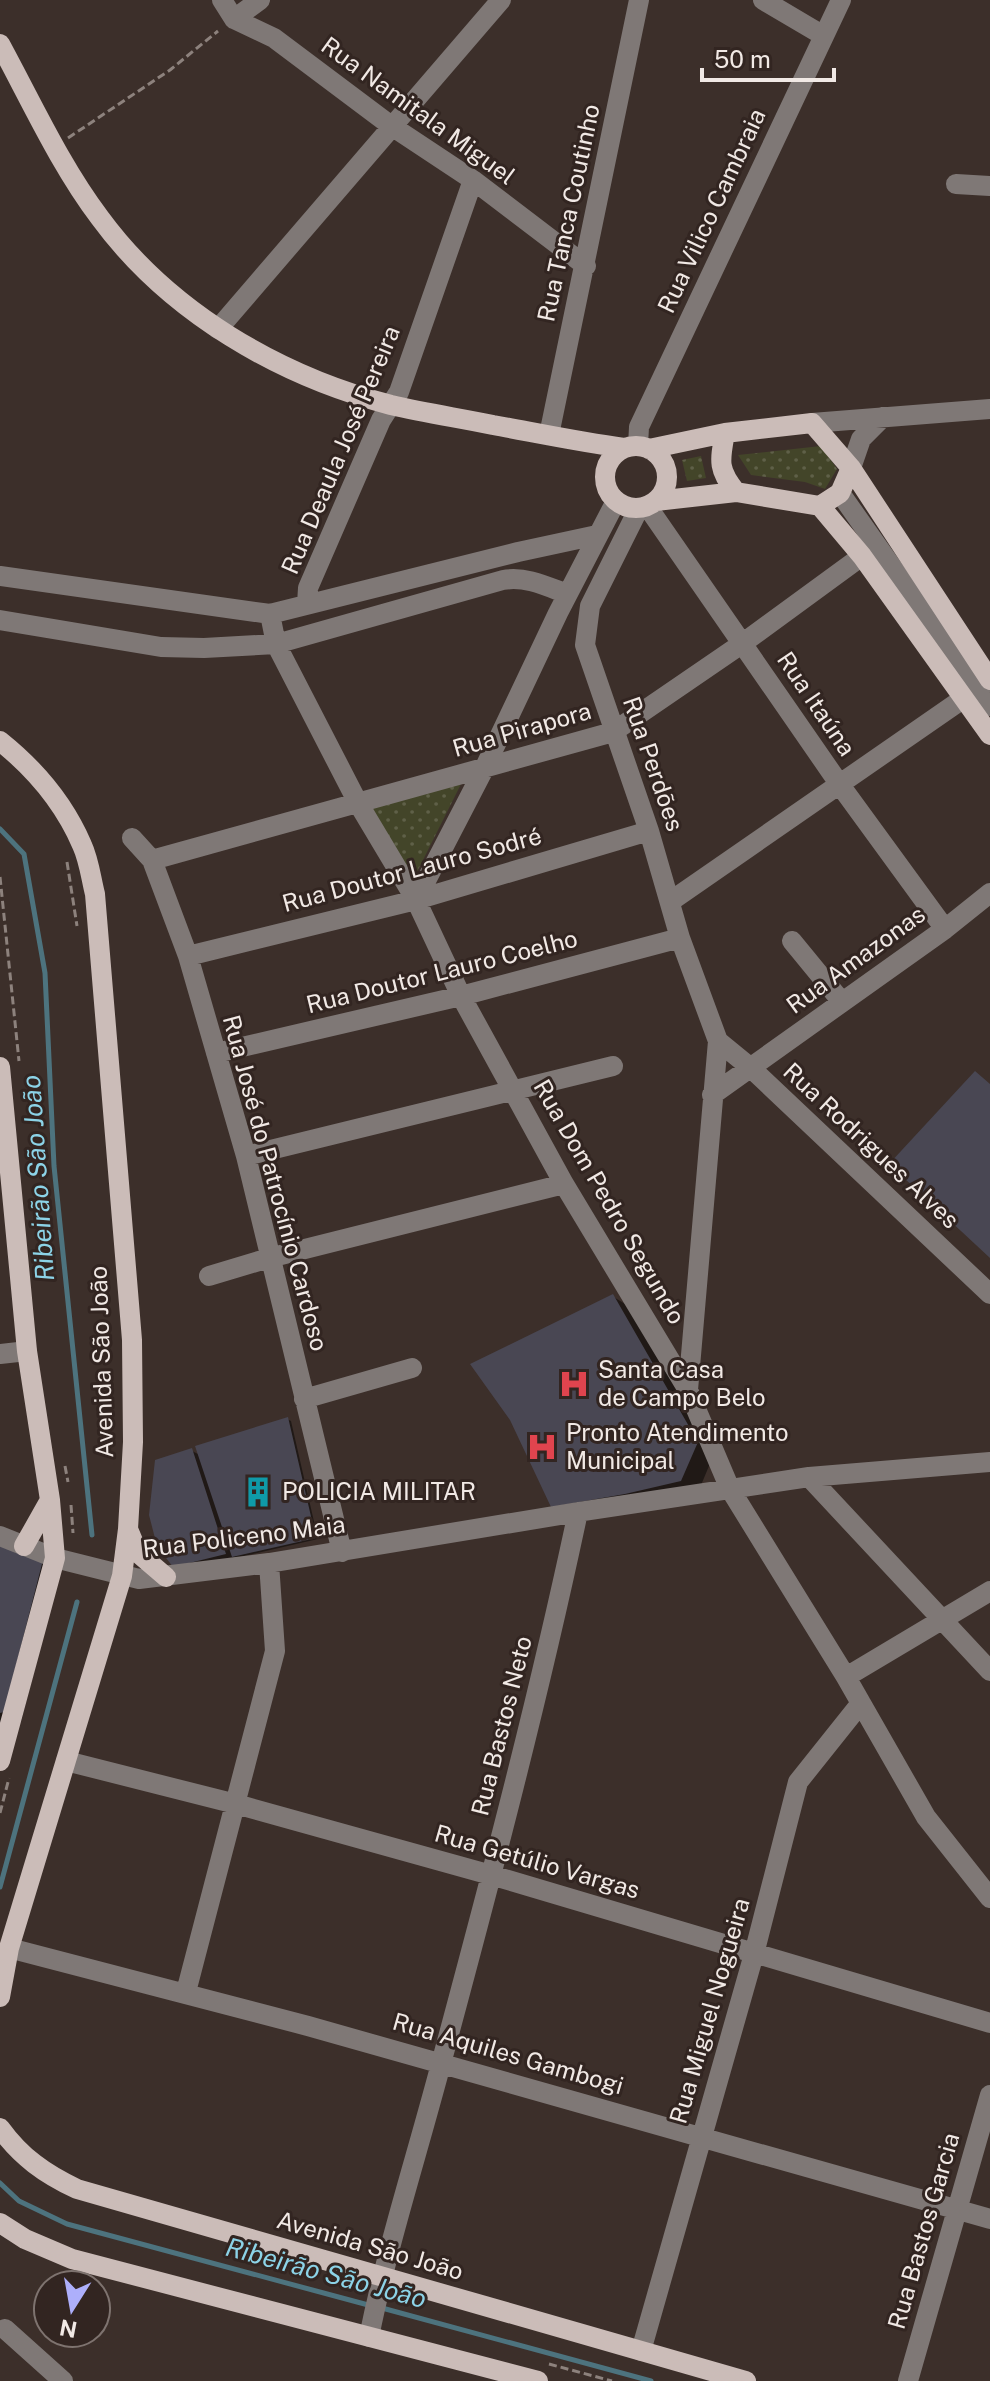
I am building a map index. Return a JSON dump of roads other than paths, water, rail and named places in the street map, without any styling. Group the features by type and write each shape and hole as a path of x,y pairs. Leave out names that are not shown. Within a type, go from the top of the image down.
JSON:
{"main road":[{"path":"0,44 72,178 101,220 164,288 218,329 243,345 320,381 391,405 575,441 637,448 658,455 667,473 663,493 647,505"},
{"path":"605,483 609,462 637,448 725,433 812,423 851,468 983,690 990,735"},
{"path":"725,433 720,459 723,476 736,492"},
{"path":"575,441 616,501 627,507 736,492 820,506 983,690"},
{"path":"820,506 840,493 851,468"},
{"name":"Avenida São João","path":"0,741 25,761 59,803 83,846 95,894 132,1340 133,1442 122,1576 9,1948 0,1997"},
{"path":"0,1067 27,1351 50,1500 55,1558 1,1756"},
{"path":"24,1546 50,1500"},
{"path":"128,1529 138,1553 166,1577"},
{"name":"Avenida São João","path":"0,2128 23,2156 44,2174 77,2189 380,2285 746,2381"},
{"path":"0,2223 25,2239 72,2259 538,2381"}],"street":[{"path":"222,0 234,19 260,0"},
{"path":"218,329 390,125 501,0"},
{"name":"Rua Tanca Coutinho","path":"549,435 639,0"},
{"path":"763,0 824,36"},
{"name":"Rua Vilico Cambraia","path":"637,448 639,427 841,0"},
{"name":"Rua Namitala Miguel","path":"234,19 274,38 390,125 473,180 586,266"},
{"name":"Rua Deaula José Pereira","path":"307,604 308,588 381,420 399,392 473,180"},
{"path":"956,184 990,186"},
{"path":"812,423 990,409"},
{"path":"851,468 861,439 883,417"},
{"path":"671,901 983,690 840,493"},
{"path":"416,900 616,501"},
{"name":"Rua Itaúna","path":"647,505 840,785 945,929"},
{"name":"Rua Perdões","path":"647,505 590,606 585,645 649,831 680,938 718,1041"},
{"path":"0,576 270,614 597,535"},
{"name":"Rua Pirapora","path":"152,860 613,732 862,556"},
{"path":"0,620 161,647 204,648 276,644 514,578 567,594"},
{"name":"Rua Dom Pedro Segundo","path":"270,614 276,644 358,803 416,900 461,996 516,1091 564,1184 688,1390 730,1489 846,1677 926,1817 990,1898"},
{"name":"Rua Doutor Lauro Sodré","path":"188,956 416,900 649,831"},
{"name":"Rua José do Patrocínio Cardoso","path":"132,838 152,860 188,956 246,1156 342,1552"},
{"name":"Rua Amazonas","path":"712,1095 945,929 990,893"},
{"name":"Rua Doutor Lauro Coelho","path":"216,1053 461,996 680,938"},
{"path":"792,941 842,1002"},
{"path":"688,1390 718,1041"},
{"name":"Rua Rodrigues Alves","path":"718,1041 751,1068 990,1294"},
{"path":"246,1156 613,1066"},
{"path":"209,1276 564,1184"},
{"path":"660,1344 680,1339 692,1344"},
{"path":"0,1354 27,1351"},
{"path":"304,1399 412,1368"},
{"name":"Rua Policeno Maia","path":"0,1536 55,1558 122,1576 139,1579 166,1577 809,1477 990,1462"},
{"path":"809,1477 990,1671"},
{"name":"Rua Bastos Neto","path":"369,2337 380,2285 442,2063 546,1660 578,1512"},
{"path":"186,1992 275,1651 269,1563"},
{"path":"846,1677 990,1591"},
{"name":"Rua Miguel Nogueira","path":"641,2351 754,1954 798,1782 861,1703"},
{"name":"Rua Getúlio Vargas","path":"66,1761 236,1804 491,1875 990,2023"},
{"name":"Rua Aquiles Gambogi","path":"9,1948 186,1992 990,2219"},
{"name":"Rua Bastos Garcia","path":"908,2381 990,2095"},
{"path":"0,2350 5,2337 2,2323"},
{"path":"2,2323 63,2381"}],"waterway":[{"name":"Ribeirão São João","path":"0,829 24,854 45,973 54,1166 92,1535"},
{"name":"Ribeirão São João","path":"0,1887 77,1602"},
{"name":"Ribeirão São João","path":"0,2183 19,2201 67,2224 372,2306"},
{"name":"Ribeirão São João","path":"382,2308 651,2381"}],"place":[{"name":"Santa Casa de Campo Belo","path":"574,1384"},
{"name":"Pronto Atendimento Municipal","path":"542,1447"},
{"name":"POLICIA MILITAR","path":"258,1492"}]}
